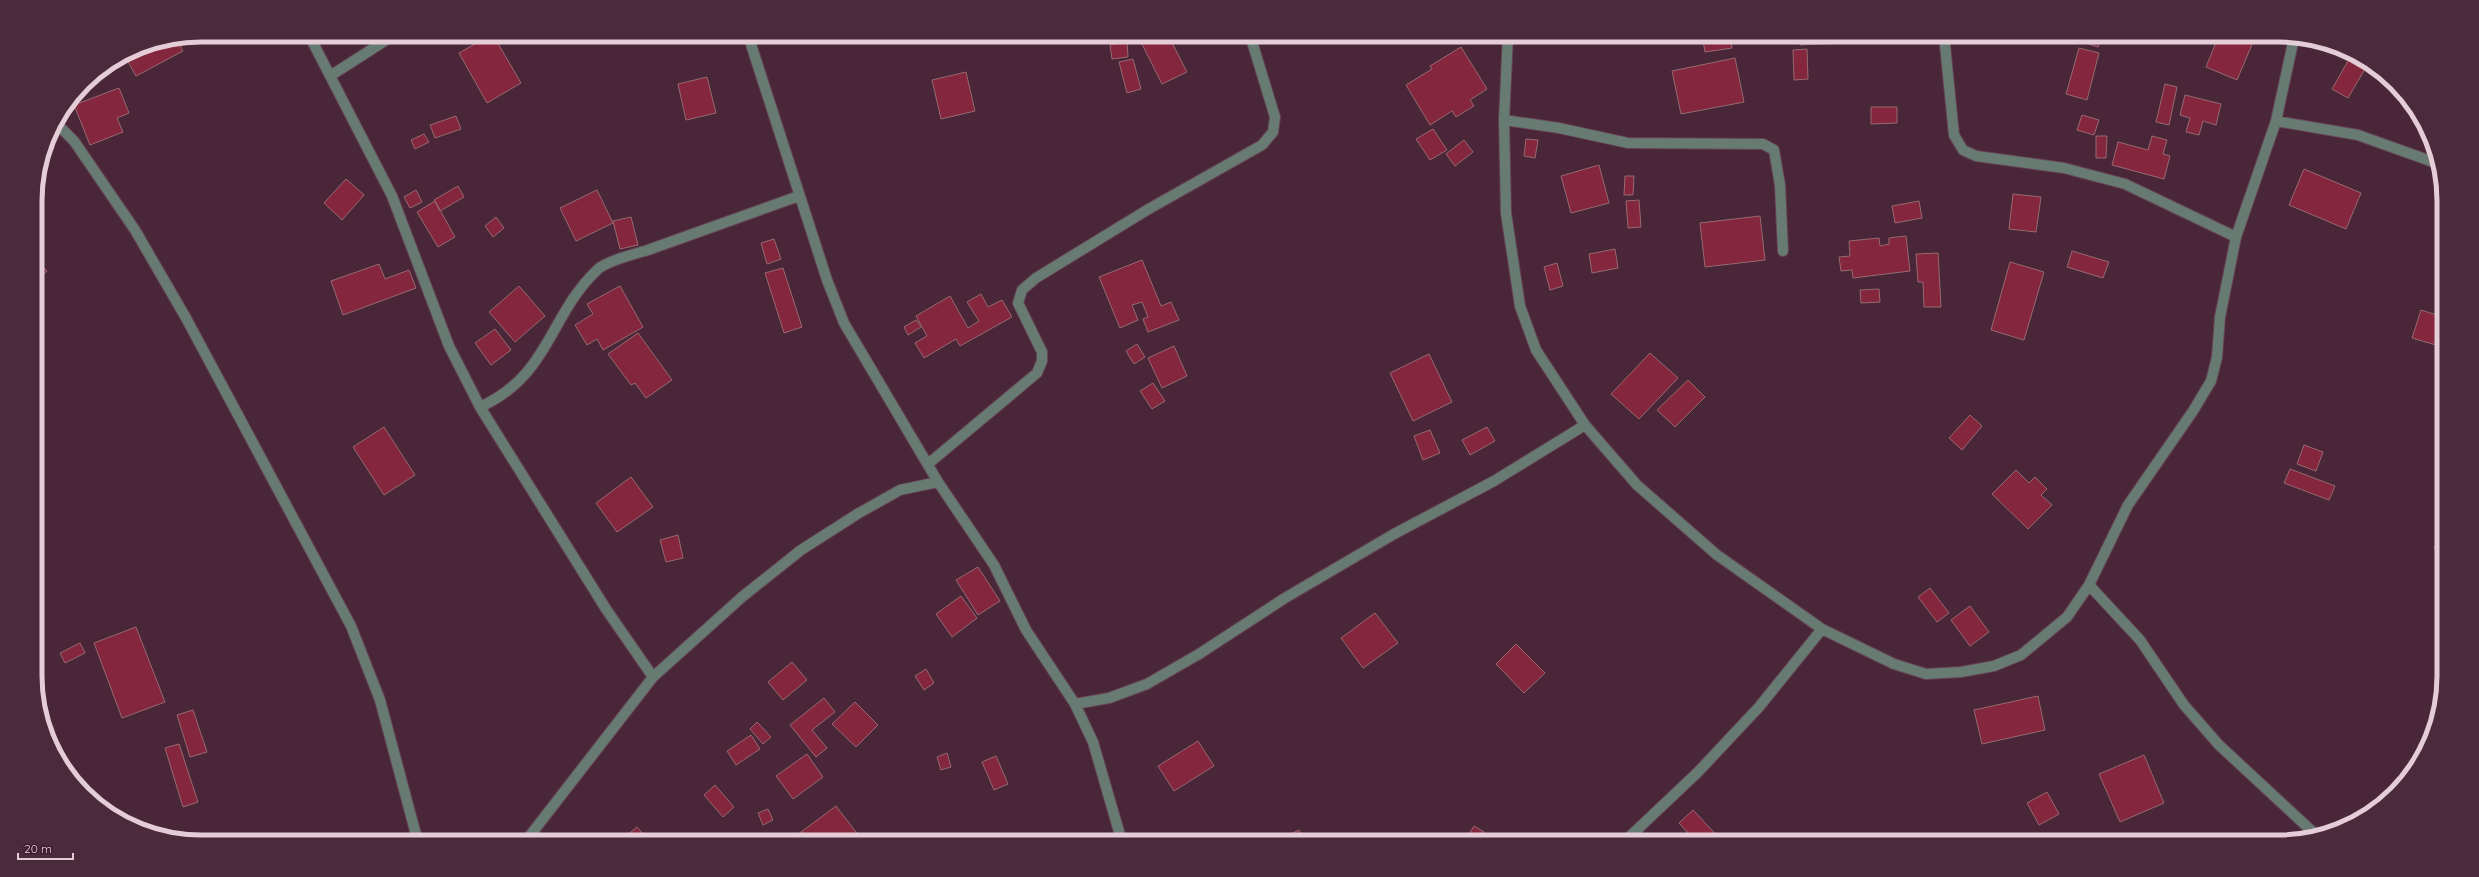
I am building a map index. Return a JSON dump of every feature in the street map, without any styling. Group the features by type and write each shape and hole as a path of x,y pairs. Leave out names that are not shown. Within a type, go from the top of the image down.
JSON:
{"street":[{"path":"313,42 392,196 449,346 480,408 606,609 653,677"},
{"path":"330,76 383,42"},
{"path":"750,42 827,280 844,323 938,482 994,565 1026,630 1074,704 1093,742 1120,835"},
{"path":"928,464 1037,373 1042,361 1042,352 1018,302 1022,290 1036,278 1140,214 1262,145 1273,132 1275,117 1252,42"},
{"path":"1508,42 1504,120 1506,213 1520,306 1536,350 1585,425 1637,485 1717,555 1822,629 1894,664 1926,674 1961,672 1994,666 2021,655 2066,617 2089,585 2128,505 2193,411 2211,381 2217,357 2220,317 2236,237 2276,121 2293,42"},
{"path":"1945,42 1954,135 1963,150 1976,156 2064,168 2125,184 2236,237"},
{"path":"1504,120 1559,128 1628,143 1763,144 1774,150 1778,166 1783,251"},
{"path":"2276,121 2358,135 2432,162"},
{"path":"60,127 74,141 135,230 186,318 351,626 380,700 416,835"},
{"path":"480,408 514,387 527,374 545,349 562,315 598,268 799,196"},
{"path":"1074,704 1109,698 1147,684 1200,654 1285,598 1394,534 1494,482 1585,425"},
{"path":"530,835 653,677 742,597 801,550 859,513 900,490 938,482"},
{"path":"2089,585 2140,640 2184,705 2219,745 2312,831"},
{"path":"1631,835 1698,772 1754,713 1822,629"}],"building":[{"path":"479,42 497,42 521,83 487,103 459,53"},
{"path":"1127,42 1128,57 1112,59 1110,45"},
{"path":"1146,42 1172,42 1187,72 1162,84 1142,44"},
{"path":"1703,42 1731,42 1732,48 1705,52"},
{"path":"1800,42 1843,42 1843,43 1800,45"},
{"path":"2083,42 2100,42 2098,47"},
{"path":"2216,42 2253,42 2237,80 2206,67"},
{"path":"179,43 183,51 136,76 127,60 150,50"},
{"path":"1461,47 1487,89 1470,100 1474,106 1456,117 1452,111 1430,125 1406,85 1432,69 1430,66"},
{"path":"2079,48 2099,53 2087,100 2066,94"},
{"path":"1807,49 1808,79 1794,80 1793,50"},
{"path":"1735,58 1744,102 1681,114 1672,71"},
{"path":"2350,58 2366,68 2348,98 2332,89"},
{"path":"1133,59 1141,89 1127,93 1119,62"},
{"path":"966,72 975,111 941,119 932,80"},
{"path":"707,77 716,113 686,120 678,84"},
{"path":"2165,84 2177,87 2169,125 2156,122"},
{"path":"119,88 129,113 117,118 123,132 90,145 74,105"},
{"path":"2185,95 2221,104 2216,125 2203,121 2199,135 2186,132 2190,118 2180,115"},
{"path":"1871,107 1897,107 1897,123 1871,124"},
{"path":"2082,115 2099,120 2094,135 2077,130"},
{"path":"456,116 461,129 435,138 430,125"},
{"path":"1433,129 1447,150 1430,160 1416,139"},
{"path":"424,134 429,142 415,149 411,140"},
{"path":"2096,136 2107,136 2106,158 2096,158"},
{"path":"2152,136 2167,140 2163,154 2170,156 2164,179 2112,165 2118,142 2148,150"},
{"path":"1526,139 1538,140 1535,158 1524,156"},
{"path":"1464,140 1473,152 1455,166 1446,154"},
{"path":"1599,165 1609,203 1571,213 1561,176"},
{"path":"2304,169 2361,193 2346,229 2289,205"},
{"path":"1625,176 1634,176 1633,195 1624,195"},
{"path":"346,179 364,195 342,220 324,203"},
{"path":"458,186 464,197 440,211 434,200"},
{"path":"416,190 422,202 410,208 404,197"},
{"path":"597,190 613,223 576,241 560,208"},
{"path":"2013,194 2041,197 2036,232 2009,229"},
{"path":"1639,200 1641,227 1628,228 1626,201"},
{"path":"435,201 455,237 438,247 417,212"},
{"path":"1919,201 1922,218 1895,223 1892,206"},
{"path":"1760,216 1765,260 1705,267 1700,223"},
{"path":"496,217 504,228 493,237 485,226"},
{"path":"631,217 638,245 620,249 613,221"},
{"path":"1906,236 1910,271 1853,278 1852,270 1841,271 1839,257 1850,256 1849,241 1879,238 1880,246 1889,244 1889,238"},
{"path":"774,239 781,259 767,264 761,243"},
{"path":"1615,249 1618,268 1592,273 1589,254"},
{"path":"2072,251 2109,262 2103,278 2067,267"},
{"path":"1938,253 1941,307 1924,307 1923,282 1918,282 1916,254"},
{"path":"1142,260 1161,306 1171,302 1179,320 1148,332 1143,319 1148,317 1142,302 1132,305 1138,320 1120,328 1099,277"},
{"path":"2010,262 2044,272 2024,340 1991,330"},
{"path":"1557,263 1563,286 1550,290 1544,267"},
{"path":"379,264 385,279 409,270 416,288 343,315 331,281"},
{"path":"42,266 47,271 42,276"},
{"path":"783,268 802,327 784,333 765,273"},
{"path":"519,286 545,316 515,342 489,312"},
{"path":"620,286 643,327 603,350 597,339 587,345 575,325 593,314 587,304"},
{"path":"1879,289 1880,302 1861,303 1860,290"},
{"path":"981,294 988,307 1002,300 1012,317 960,346 956,339 924,358 915,343 927,336 916,316 950,296 968,328 979,321 967,302"},
{"path":"2421,310 2437,315 2436,345 2412,338"},
{"path":"916,320 921,327 908,335 904,327"},
{"path":"495,329 511,350 491,365 475,343"},
{"path":"638,333 672,380 646,398 635,383 631,385 608,354"},
{"path":"1137,344 1145,357 1134,364 1126,351"},
{"path":"1174,346 1187,376 1162,388 1148,358"},
{"path":"1650,353 1678,378 1639,419 1611,394"},
{"path":"1429,354 1452,402 1413,421 1390,373"},
{"path":"1688,380 1705,397 1675,427 1657,410"},
{"path":"1153,383 1165,401 1152,409 1140,391"},
{"path":"1970,415 1982,426 1962,450 1949,438"},
{"path":"384,427 415,475 384,495 353,447"},
{"path":"1487,427 1495,441 1470,455 1462,440"},
{"path":"1430,430 1440,453 1423,460 1414,436"},
{"path":"2304,445 2323,452 2316,471 2297,464"},
{"path":"2290,469 2335,486 2329,500 2284,483"},
{"path":"2016,470 2029,483 2035,477 2047,489 2041,495 2052,505 2028,529 1992,494"},
{"path":"631,477 653,507 617,532 596,503"},
{"path":"678,535 683,558 666,562 660,540"},
{"path":"2437,542 2437,550 2434,548"},
{"path":"978,567 1000,601 978,615 956,580"},
{"path":"1930,588 1949,613 1937,622 1918,597"},
{"path":"961,596 977,618 952,637 936,614"},
{"path":"1970,606 1989,632 1970,646 1951,620"},
{"path":"1375,613 1398,643 1363,668 1341,638"},
{"path":"136,627 165,702 122,718 94,643"},
{"path":"80,643 85,653 65,663 60,653"},
{"path":"1516,644 1545,673 1524,693 1496,664"},
{"path":"792,662 807,680 783,700 768,682"},
{"path":"926,669 934,683 924,690 915,676"},
{"path":"2038,696 2045,730 1982,744 1974,710"},
{"path":"824,698 835,712 812,730 827,748 816,757 790,725"},
{"path":"855,702 878,725 856,747 832,724"},
{"path":"193,710 207,752 190,757 177,715"},
{"path":"757,722 771,737 763,744 750,729"},
{"path":"751,735 760,749 736,765 727,751"},
{"path":"1198,741 1214,766 1174,791 1158,766"},
{"path":"179,744 198,802 183,807 165,748"},
{"path":"947,753 951,767 941,770 937,757"},
{"path":"807,754 823,777 793,799 776,776"},
{"path":"2144,755 2164,803 2120,822 2099,774"},
{"path":"996,756 1008,784 994,790 982,762"},
{"path":"715,785 734,807 723,817 704,795"},
{"path":"2047,792 2059,814 2039,825 2027,803"},
{"path":"836,806 858,835 797,835"},
{"path":"768,809 773,820 763,825 758,813"},
{"path":"1693,810 1716,835 1690,835 1679,823"},
{"path":"1474,826 1484,832 1482,835 1468,835"},
{"path":"637,827 644,835 627,835"},
{"path":"1299,830 1301,835 1288,835"}]}
